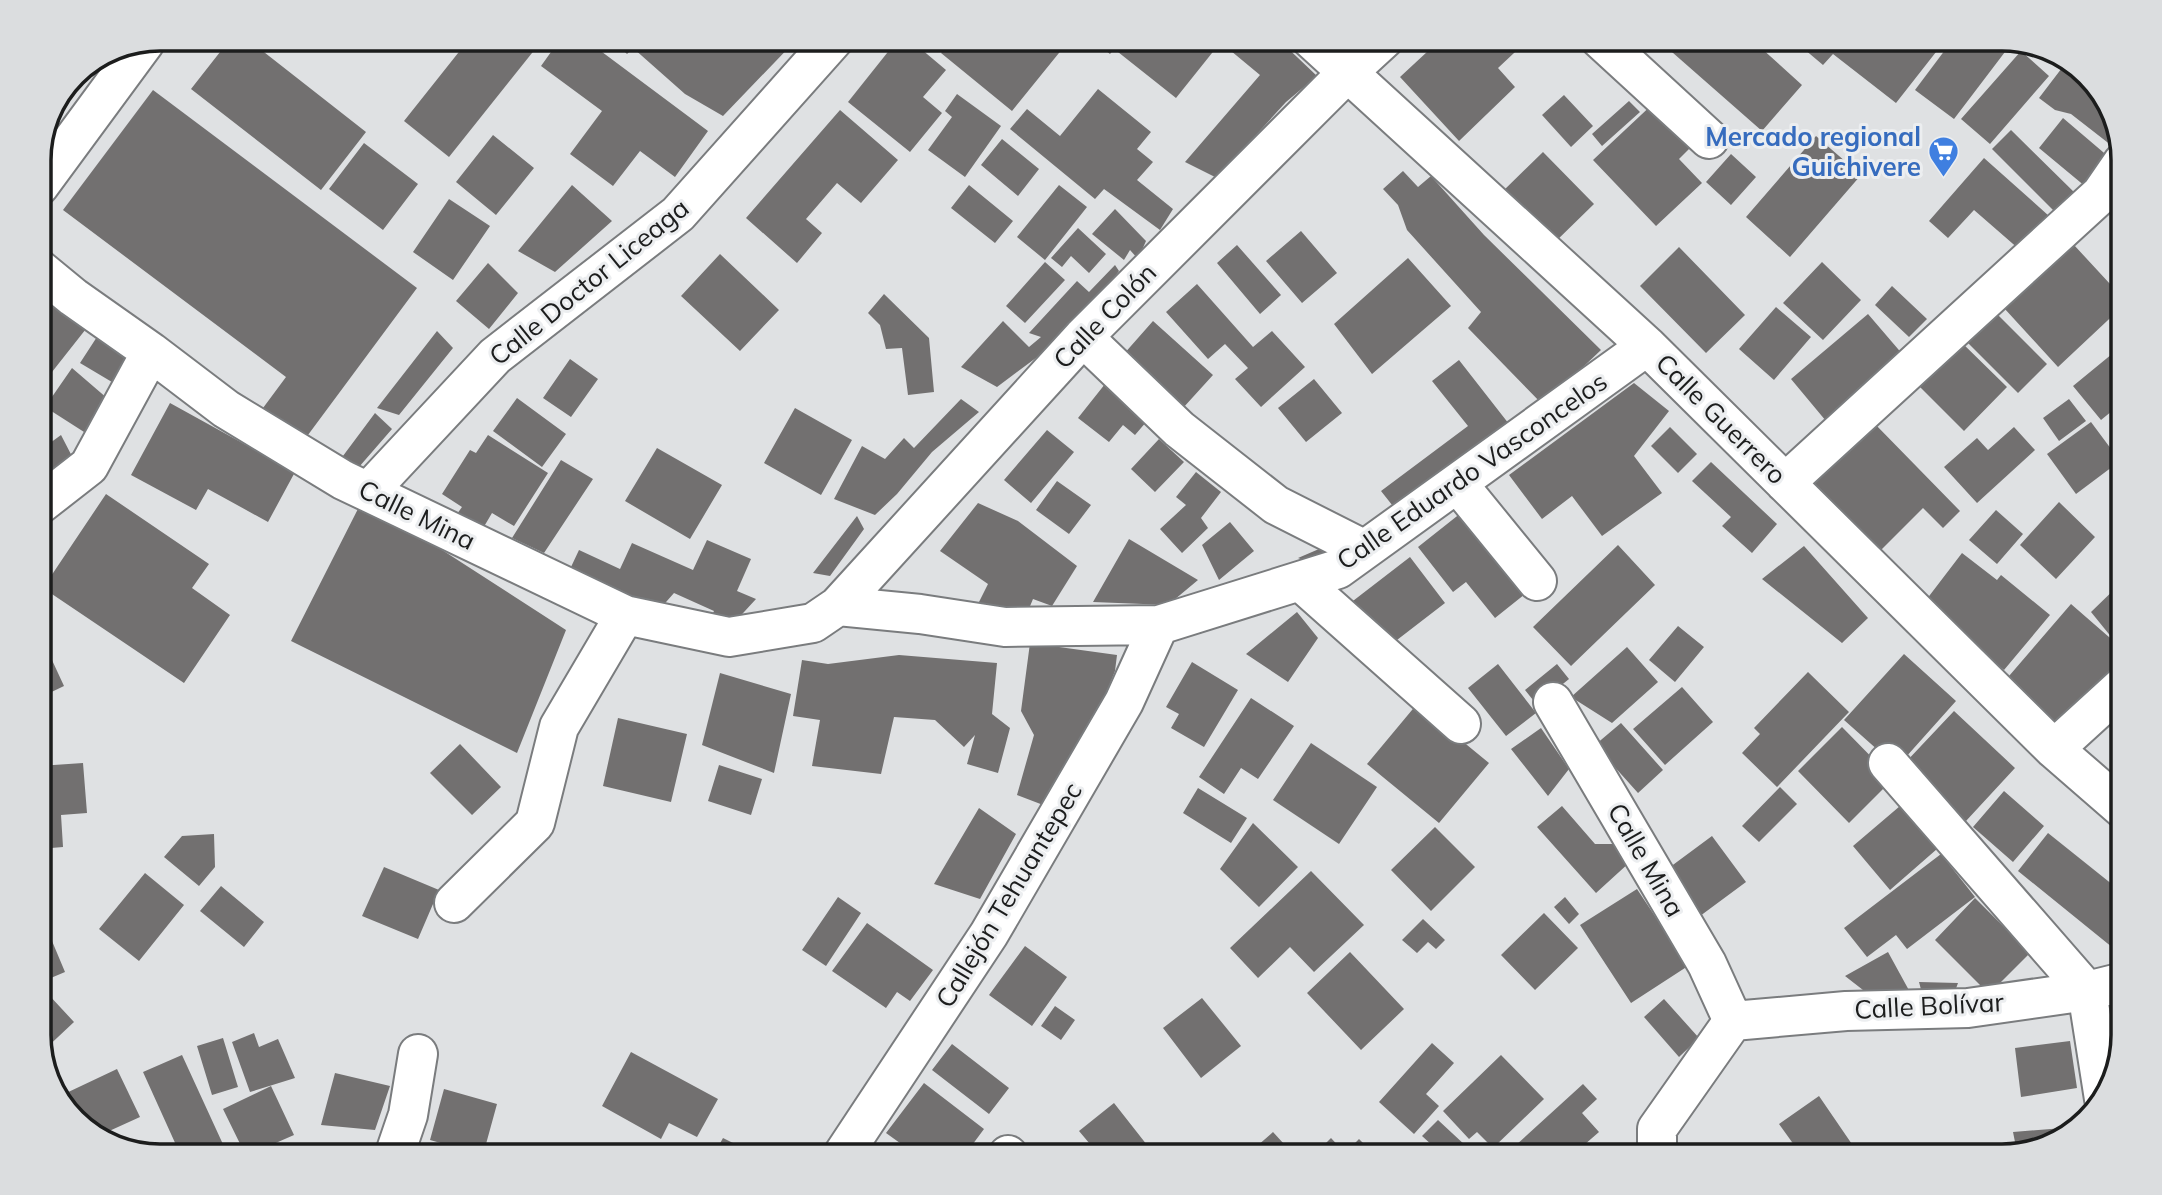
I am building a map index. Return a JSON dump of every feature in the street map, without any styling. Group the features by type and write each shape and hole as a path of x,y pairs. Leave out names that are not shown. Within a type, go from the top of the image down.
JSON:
{"street":[{"name":"Calle Doctor Liceaga","path":"369,492 495,356 678,214 823,51"},
{"name":"Calle Guerrero","path":"1325,51 1647,346 2054,749 2111,799"},
{"name":"Calle Colón","path":"838,606 1083,337 1371,51"},
{"path":"1613,51 1709,139"},
{"path":"51,170 135,54"},
{"path":"1785,483 2101,194 2111,179"},
{"name":"Calle Mina","path":"51,280 226,409 343,480 625,614 729,637 813,623 838,606"},
{"path":"1083,337 1178,429 1276,505 1363,550"},
{"name":"Calle Eduardo Vasconcelos","path":"838,606 920,614 1005,627 1159,625 1338,569 1647,346"},
{"path":"51,496 89,466 151,352"},
{"path":"1458,484 1538,581"},
{"path":"1300,581 1461,724"},
{"path":"454,903 535,823 559,727 625,614"},
{"name":"Callejón Tehuantepec","path":"851,1144 989,934 1124,702 1159,625"},
{"path":"2054,749 2111,697"},
{"name":"Calle Mina","path":"1553,702 1707,964 1733,1021"},
{"path":"1888,764 2087,991 2101,1080"},
{"name":"Calle Bolívar","path":"1733,1021 1846,1011 1968,1008 2087,991 2111,985"},
{"path":"1657,1144 1657,1129 1733,1021"},
{"path":"398,1144 408,1115 418,1054"}],"building":[{"path":"221,51 263,51 366,132 321,190 191,89"},
{"path":"460,51 534,51 449,157 404,121"},
{"path":"552,51 601,51 708,131 675,177 640,151 613,186 570,154 602,111 541,66"},
{"path":"636,51 786,51 723,116 685,94"},
{"path":"889,51 923,51 946,70 923,97 942,113 910,152 848,102"},
{"path":"943,51 1061,51 1012,111 941,53"},
{"path":"1119,51 1214,51 1176,98"},
{"path":"1231,51 1291,51 1317,76 1286,102 1217,178 1185,162 1260,75"},
{"path":"1428,51 1516,51 1498,68 1515,87 1459,141 1400,77"},
{"path":"1671,51 1764,51 1802,85 1762,131"},
{"path":"1806,51 1937,51 1896,103 1833,54 1823,65"},
{"path":"1944,51 2005,51 1954,119 1915,90"},
{"path":"2020,53 2049,76 1990,144 1961,119"},
{"path":"2063,69 2093,99 2105,125 2110,144 2071,114 2055,110 2039,98"},
{"path":"1098,89 1151,132 1137,149 1153,162 1137,180 1173,209 1160,230 1104,189 1095,199 1010,129 1027,109 1060,136"},
{"path":"153,90 417,288 305,439 263,408 286,377 63,210"},
{"path":"957,94 1001,126 965,177 928,150 952,117 945,111"},
{"path":"1564,95 1593,126 1571,147 1542,115"},
{"path":"1657,100 1696,142 1679,159 1702,183 1656,226 1593,160"},
{"path":"1629,101 1640,112 1602,146 1592,134"},
{"path":"840,110 898,160 861,203 837,183 806,219 822,233 797,263 746,218"},
{"path":"2063,118 2110,158 2086,187 2039,148"},
{"path":"2011,130 2077,195 2058,215 1992,149"},
{"path":"493,135 534,168 496,215 456,182"},
{"path":"1816,136 1861,175 1790,257 1746,217"},
{"path":"1002,139 1039,169 1018,196 981,165"},
{"path":"364,143 418,184 383,230 329,189"},
{"path":"1543,152 1594,204 1551,246 1500,194"},
{"path":"1731,154 1756,177 1731,205 1706,182"},
{"path":"1984,158 2049,216 2020,250 1974,210 1948,238 1929,221"},
{"path":"1403,171 1418,187 1431,176 1484,235 1601,350 1543,405 1468,328 1481,312 1407,230 1398,205 1383,189"},
{"path":"572,185 612,221 555,272 518,251"},
{"path":"969,185 1013,221 995,243 951,208"},
{"path":"1059,185 1087,207 1045,260 1017,237"},
{"path":"449,199 490,226 453,280 413,252"},
{"path":"1115,209 1146,241 1138,259 1130,250 1124,260 1092,234"},
{"path":"1078,228 1106,254 1089,273 1071,256 1062,267 1051,258"},
{"path":"1301,231 1337,273 1302,303 1266,261"},
{"path":"1237,245 1281,295 1260,314 1217,263"},
{"path":"2074,245 2111,285 2111,317 2058,367 2004,308"},
{"path":"1679,247 1745,315 1706,353 1640,286"},
{"path":"720,254 779,310 740,351 681,296"},
{"path":"1408,258 1451,306 1372,374 1334,324"},
{"path":"1045,262 1065,280 1025,323 1006,306"},
{"path":"1822,262 1861,300 1823,340 1783,303"},
{"path":"488,263 518,293 489,329 456,301"},
{"path":"1115,265 1119,271 1095,304 1044,352 997,387 961,367 1003,321 1029,347 1041,337 1029,333 1077,281 1089,292"},
{"path":"1197,284 1253,347 1272,331 1305,367 1261,407 1235,379 1248,368 1225,344 1208,359 1166,312"},
{"path":"1892,286 1927,319 1909,337 1875,305"},
{"path":"51,291 93,320 51,371"},
{"path":"884,294 929,338 934,392 908,395 902,348 886,349 880,325 868,313"},
{"path":"1989,306 2047,364 2018,393 1960,335"},
{"path":"1776,307 1811,337 1774,380 1739,349"},
{"path":"1868,314 1904,356 1826,421 1791,379"},
{"path":"1153,321 1213,375 1183,408 1123,355"},
{"path":"106,323 142,356 122,388 80,363"},
{"path":"437,331 453,348 399,415 377,408"},
{"path":"1957,338 2007,387 1964,431 1914,381"},
{"path":"2111,355 2111,412 2101,420 2073,386"},
{"path":"570,359 598,379 571,417 543,398"},
{"path":"1459,360 1516,433 1400,515 1381,491 1468,426 1432,381"},
{"path":"72,368 115,405 95,439 51,411 51,398"},
{"path":"1109,379 1153,414 1135,435 1123,425 1109,442 1078,418"},
{"path":"1314,379 1342,413 1306,442 1278,408"},
{"path":"1634,383 1669,411 1634,456 1662,493 1602,536 1572,496 1542,519 1509,475"},
{"path":"517,398 566,434 542,467 493,431"},
{"path":"961,399 979,412 932,452 897,494 875,515 834,499 862,446 885,459 904,438 914,448"},
{"path":"2069,399 2086,421 2059,441 2043,418"},
{"path":"170,403 295,472 268,522 208,489 196,510 131,475"},
{"path":"795,408 852,440 821,495 764,463"},
{"path":"375,413 392,429 359,467 337,464"},
{"path":"2091,422 2111,449 2111,468 2076,494 2047,454"},
{"path":"1874,423 1960,511 1943,528 1923,508 1878,553 1811,484"},
{"path":"1670,427 1697,454 1678,473 1651,446"},
{"path":"2014,427 2035,450 1977,503 1944,467 1977,438 1988,450"},
{"path":"1047,430 1074,452 1031,503 1004,480"},
{"path":"61,435 76,464 56,484 51,477 51,442"},
{"path":"488,435 548,473 514,526 492,513 482,530 457,514 462,507 442,494 470,450 476,453"},
{"path":"1159,439 1184,462 1155,492 1131,469"},
{"path":"657,448 722,485 690,539 625,501"},
{"path":"561,460 593,479 544,553 512,538"},
{"path":"1711,462 1777,524 1752,553 1722,526 1731,517 1692,481"},
{"path":"1196,472 1221,492 1201,518 1208,528 1182,553 1160,529 1186,505 1176,497"},
{"path":"1057,481 1091,505 1069,534 1036,510"},
{"path":"106,494 209,564 192,588 230,615 184,683 51,593 51,576"},
{"path":"363,499 566,630 517,753 291,641"},
{"path":"2059,502 2095,537 2056,579 2020,545"},
{"path":"978,503 1018,521 1077,566 1052,606 1033,599 1023,623 973,614 988,584 940,551"},
{"path":"1466,509 1530,590 1495,618 1466,582 1453,592 1418,547"},
{"path":"1996,510 2023,534 1997,564 1969,540"},
{"path":"857,516 864,529 830,576 813,573"},
{"path":"1230,522 1254,551 1219,580 1202,545"},
{"path":"1129,539 1198,580 1168,605 1093,602"},
{"path":"707,540 751,559 737,591 756,599 733,624 710,619 714,611 674,593 659,610 571,567 579,550 620,569 632,543 693,570"},
{"path":"1618,545 1655,585 1571,666 1533,627"},
{"path":"1326,546 1329,556 1311,563 1298,558"},
{"path":"1804,546 1868,618 1842,643 1762,579"},
{"path":"1962,553 1997,580 2001,575 2050,615 2004,670 1920,608"},
{"path":"1410,557 1445,603 1384,650 1349,604"},
{"path":"2111,593 2111,637 2091,612"},
{"path":"2071,604 2111,639 2111,669 2059,731 2003,683"},
{"path":"1297,612 1318,638 1288,682 1246,654"},
{"path":"1678,626 1704,647 1675,682 1649,660"},
{"path":"1030,643 1117,655 1115,671 1074,774 1051,808 1017,795 1034,735 1021,711"},
{"path":"1627,647 1658,682 1612,723 1571,697"},
{"path":"1904,654 1956,701 1897,767 1844,720"},
{"path":"899,655 997,663 992,714 1010,728 998,773 967,764 975,735 964,747 935,720 894,717 881,774 812,766 820,720 793,716 802,660 828,664"},
{"path":"51,658 64,686 51,692"},
{"path":"1192,662 1238,690 1204,747 1171,728 1179,714 1166,707"},
{"path":"1498,664 1536,713 1506,736 1468,688"},
{"path":"1557,664 1569,679 1537,705 1525,690"},
{"path":"1808,672 1849,712 1777,787 1742,753 1760,734 1754,728"},
{"path":"720,673 791,694 774,773 702,745"},
{"path":"1682,687 1713,722 1665,765 1633,729"},
{"path":"1251,698 1294,726 1258,779 1241,768 1224,794 1199,777"},
{"path":"1417,704 1489,763 1439,823 1367,764"},
{"path":"1954,711 2015,768 1966,821 1904,764"},
{"path":"618,718 687,734 671,802 603,786"},
{"path":"1621,723 1663,770 1638,793 1595,745"},
{"path":"1842,727 1893,779 1849,823 1798,771"},
{"path":"1541,728 1569,769 1548,796 1511,749"},
{"path":"1311,743 1377,787 1339,844 1273,800"},
{"path":"460,744 501,787 472,815 430,773"},
{"path":"83,763 87,813 61,815 63,847 51,848 51,765"},
{"path":"719,765 762,779 751,815 708,801"},
{"path":"1780,787 1797,804 1759,842 1742,826"},
{"path":"1198,788 1247,818 1231,843 1183,813"},
{"path":"2004,791 2044,826 2013,862 1973,827"},
{"path":"1562,806 1595,844 1614,844 1630,862 1596,893 1537,827"},
{"path":"1900,806 1937,849 1890,890 1853,846"},
{"path":"979,808 1016,834 980,899 934,884"},
{"path":"1253,823 1298,867 1259,907 1220,869"},
{"path":"1435,827 1475,867 1431,911 1391,870"},
{"path":"2048,833 2111,883 2111,946 2018,871"},
{"path":"214,834 215,867 199,886 164,857 182,836"},
{"path":"1712,836 1746,882 1696,919 1662,873"},
{"path":"1941,854 1975,897 1907,949 1896,935 1867,957 1844,928"},
{"path":"384,867 439,890 418,939 362,916"},
{"path":"1311,871 1364,925 1314,972 1290,947 1258,978 1230,948"},
{"path":"145,873 184,905 139,961 99,929"},
{"path":"221,886 264,922 244,947 200,911"},
{"path":"1637,889 1688,966 1631,1003 1580,925"},
{"path":"838,897 861,913 826,966 802,950"},
{"path":"1565,897 1579,914 1569,924 1554,907"},
{"path":"1975,898 2030,953 1989,994 1935,940"},
{"path":"1544,913 1578,948 1535,990 1501,955"},
{"path":"1423,919 1445,940 1436,949 1428,942 1417,953 1402,940"},
{"path":"867,923 933,970 910,1001 897,992 886,1008 832,971"},
{"path":"51,941 65,972 51,978"},
{"path":"1025,946 1067,977 1032,1026 989,995"},
{"path":"1350,952 1404,1009 1361,1050 1307,993"},
{"path":"1888,952 1911,994 1872,997 1845,976"},
{"path":"1919,982 1958,983 1950,1005 1924,1001"},
{"path":"51,997 74,1022 51,1043"},
{"path":"1202,998 1241,1046 1201,1078 1163,1028"},
{"path":"1664,999 1699,1038 1679,1057 1644,1017"},
{"path":"1055,1006 1075,1020 1061,1040 1041,1026"},
{"path":"254,1033 259,1047 278,1039 295,1078 250,1092 232,1042"},
{"path":"223,1038 238,1087 212,1095 197,1046"},
{"path":"2070,1041 2077,1088 2021,1097 2015,1048"},
{"path":"1432,1043 1454,1063 1426,1094 1439,1106 1414,1134 1379,1102"},
{"path":"952,1044 1009,1088 989,1114 932,1070"},
{"path":"631,1052 718,1099 697,1137 669,1123 661,1139 602,1106"},
{"path":"182,1055 223,1144 176,1144 143,1072"},
{"path":"1501,1055 1544,1099 1497,1144 1489,1144 1477,1132 1469,1139 1443,1111"},
{"path":"117,1069 140,1117 109,1131 88,1117 67,1093"},
{"path":"335,1073 390,1086 375,1130 321,1125"},
{"path":"924,1083 984,1129 973,1144 901,1144 886,1133"},
{"path":"1583,1084 1597,1099 1582,1113 1599,1132 1585,1144 1517,1144"},
{"path":"271,1086 294,1135 273,1144 240,1144 223,1109"},
{"path":"444,1089 497,1104 486,1144 444,1144 430,1140"},
{"path":"1819,1096 1852,1144 1793,1144 1779,1124"},
{"path":"1114,1103 1146,1144 1090,1144 1079,1131"},
{"path":"1438,1120 1464,1144 1431,1144 1422,1136"},
{"path":"2059,1128 2030,1141 2016,1143 2013,1132"},
{"path":"1273,1132 1284,1144 1259,1144"},
{"path":"723,1138 735,1144 720,1144"},
{"path":"1331,1138 1337,1144 1325,1144"}],"place":[{"name":"Mercado regional Guichivere","path":"1944,179"}]}
